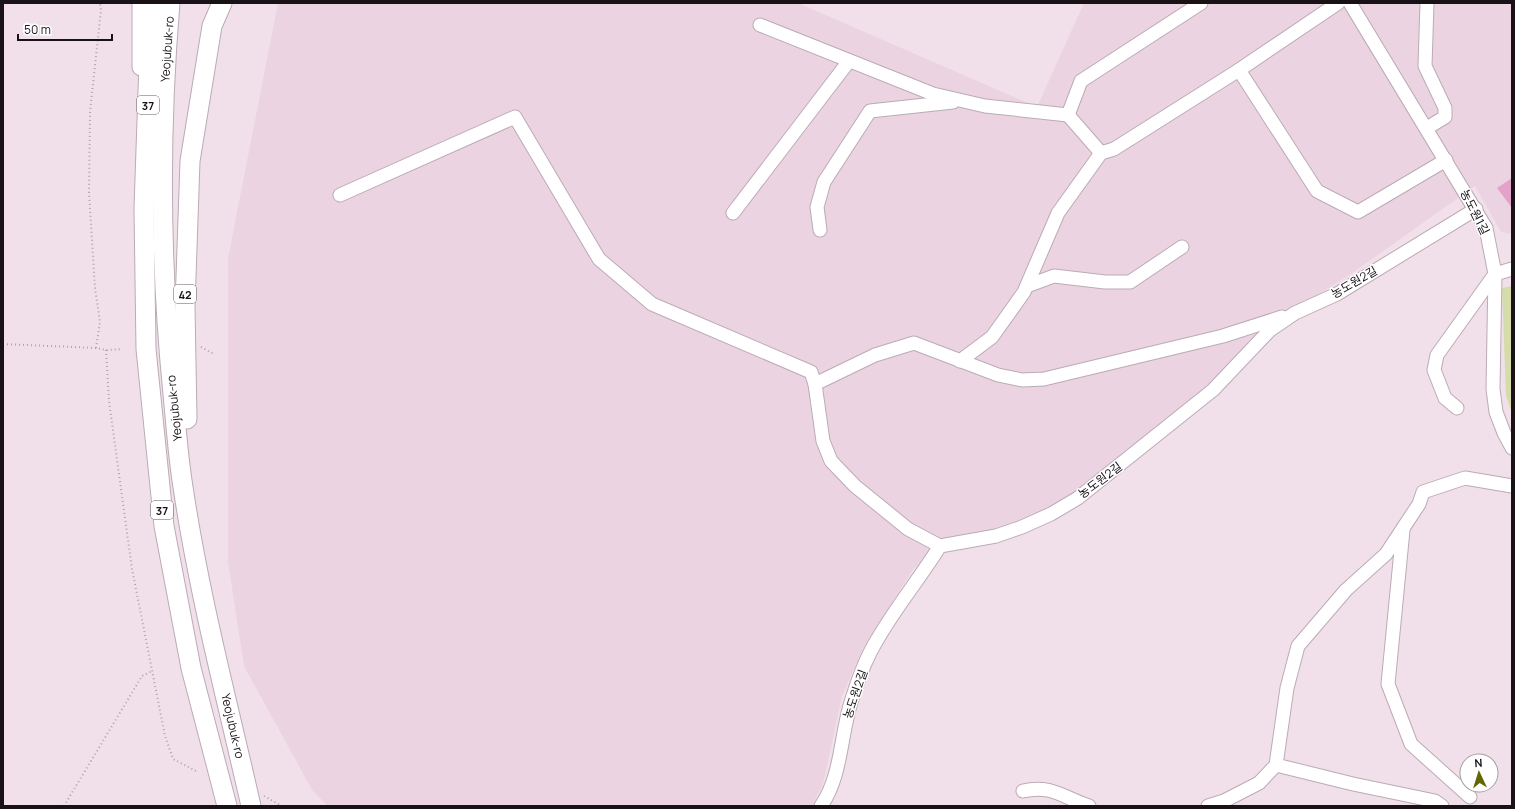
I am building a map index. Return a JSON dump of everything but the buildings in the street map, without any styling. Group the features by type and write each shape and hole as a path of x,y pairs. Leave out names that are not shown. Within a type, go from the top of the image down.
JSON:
{"highway":[{"name":"Yeojubuk-ro","path":"154,3 149,62 144,208 146,349 164,526 191,668 227,806"},
{"name":"Yeojubuk-ro","path":"170,3 164,99 162,192 164,284 167,334 182,486 201,588 255,800"},
{"name":"42","path":"201,588 192,498 186,402 185,290 190,160 212,26 222,3"}],"main road":[{"path":"141,3 141,134 142,200 144,208"},
{"path":"164,99 178,3"}],"street":[{"path":"1068,115 1080,81 1201,3"},
{"path":"960,362 992,337 1024,292 1058,213 1101,153 1114,149 1239,70 1338,3"},
{"name":"농도원1길","path":"1350,3 1476,209 1486,228 1495,274 1493,388 1496,412 1504,433 1512,448"},
{"path":"1427,3 1425,66 1445,108 1445,116 1427,128"},
{"path":"760,25 933,94 985,106 1068,115 1101,153"},
{"path":"733,213 849,60"},
{"path":"1239,70 1317,192 1358,212 1446,160"},
{"path":"820,230 817,207 824,182 870,111 962,101"},
{"path":"340,195 515,117 599,259 652,304 811,372 815,384 823,441 831,461 855,486 908,529 940,546"},
{"name":"농도원2길","path":"821,806 828,795 835,777 852,696 876,641 940,546 996,536 1022,527 1051,514 1078,498 1213,390 1270,330 1295,313 1336,294 1476,209"},
{"path":"1027,286 1054,276 1105,282 1130,282 1182,247"},
{"path":"1457,408 1445,398 1434,370 1437,355 1495,274 1512,269"},
{"path":"815,384 875,355 914,343 960,362 998,375 1022,380 1044,379 1223,336 1295,313"},
{"path":"1208,806 1224,801 1259,783 1276,765 1287,688 1298,646 1346,590 1386,554 1419,504 1423,492 1465,478 1512,486"},
{"path":"1403,528 1388,684 1411,744 1470,797"},
{"path":"1276,765 1353,784 1435,801 1442,806"},
{"path":"1023,791 1035,788 1056,792 1089,806"}],"path":[{"path":"96,348 100,322 95,288 89,192 90,120 100,3"},
{"path":"3,344 96,348 106,350 122,349"},
{"path":"200,346 214,354"},
{"path":"106,350 109,401 132,569 165,736 173,759 196,771"},
{"path":"64,806 142,676 152,671"},
{"path":"255,800 282,806"}],"shaded area":[{"path":"278,3 798,3 1037,107 1084,3 1512,3 1512,234 1501,232 1475,186 1351,274 1260,331 1209,387 1073,493 1034,515 977,535 914,568 863,648 842,696 823,784 812,806 328,806 312,790 244,666 228,562 228,258"}],"green space":[{"path":"1512,286 1512,413 1506,396 1502,288"}]}
